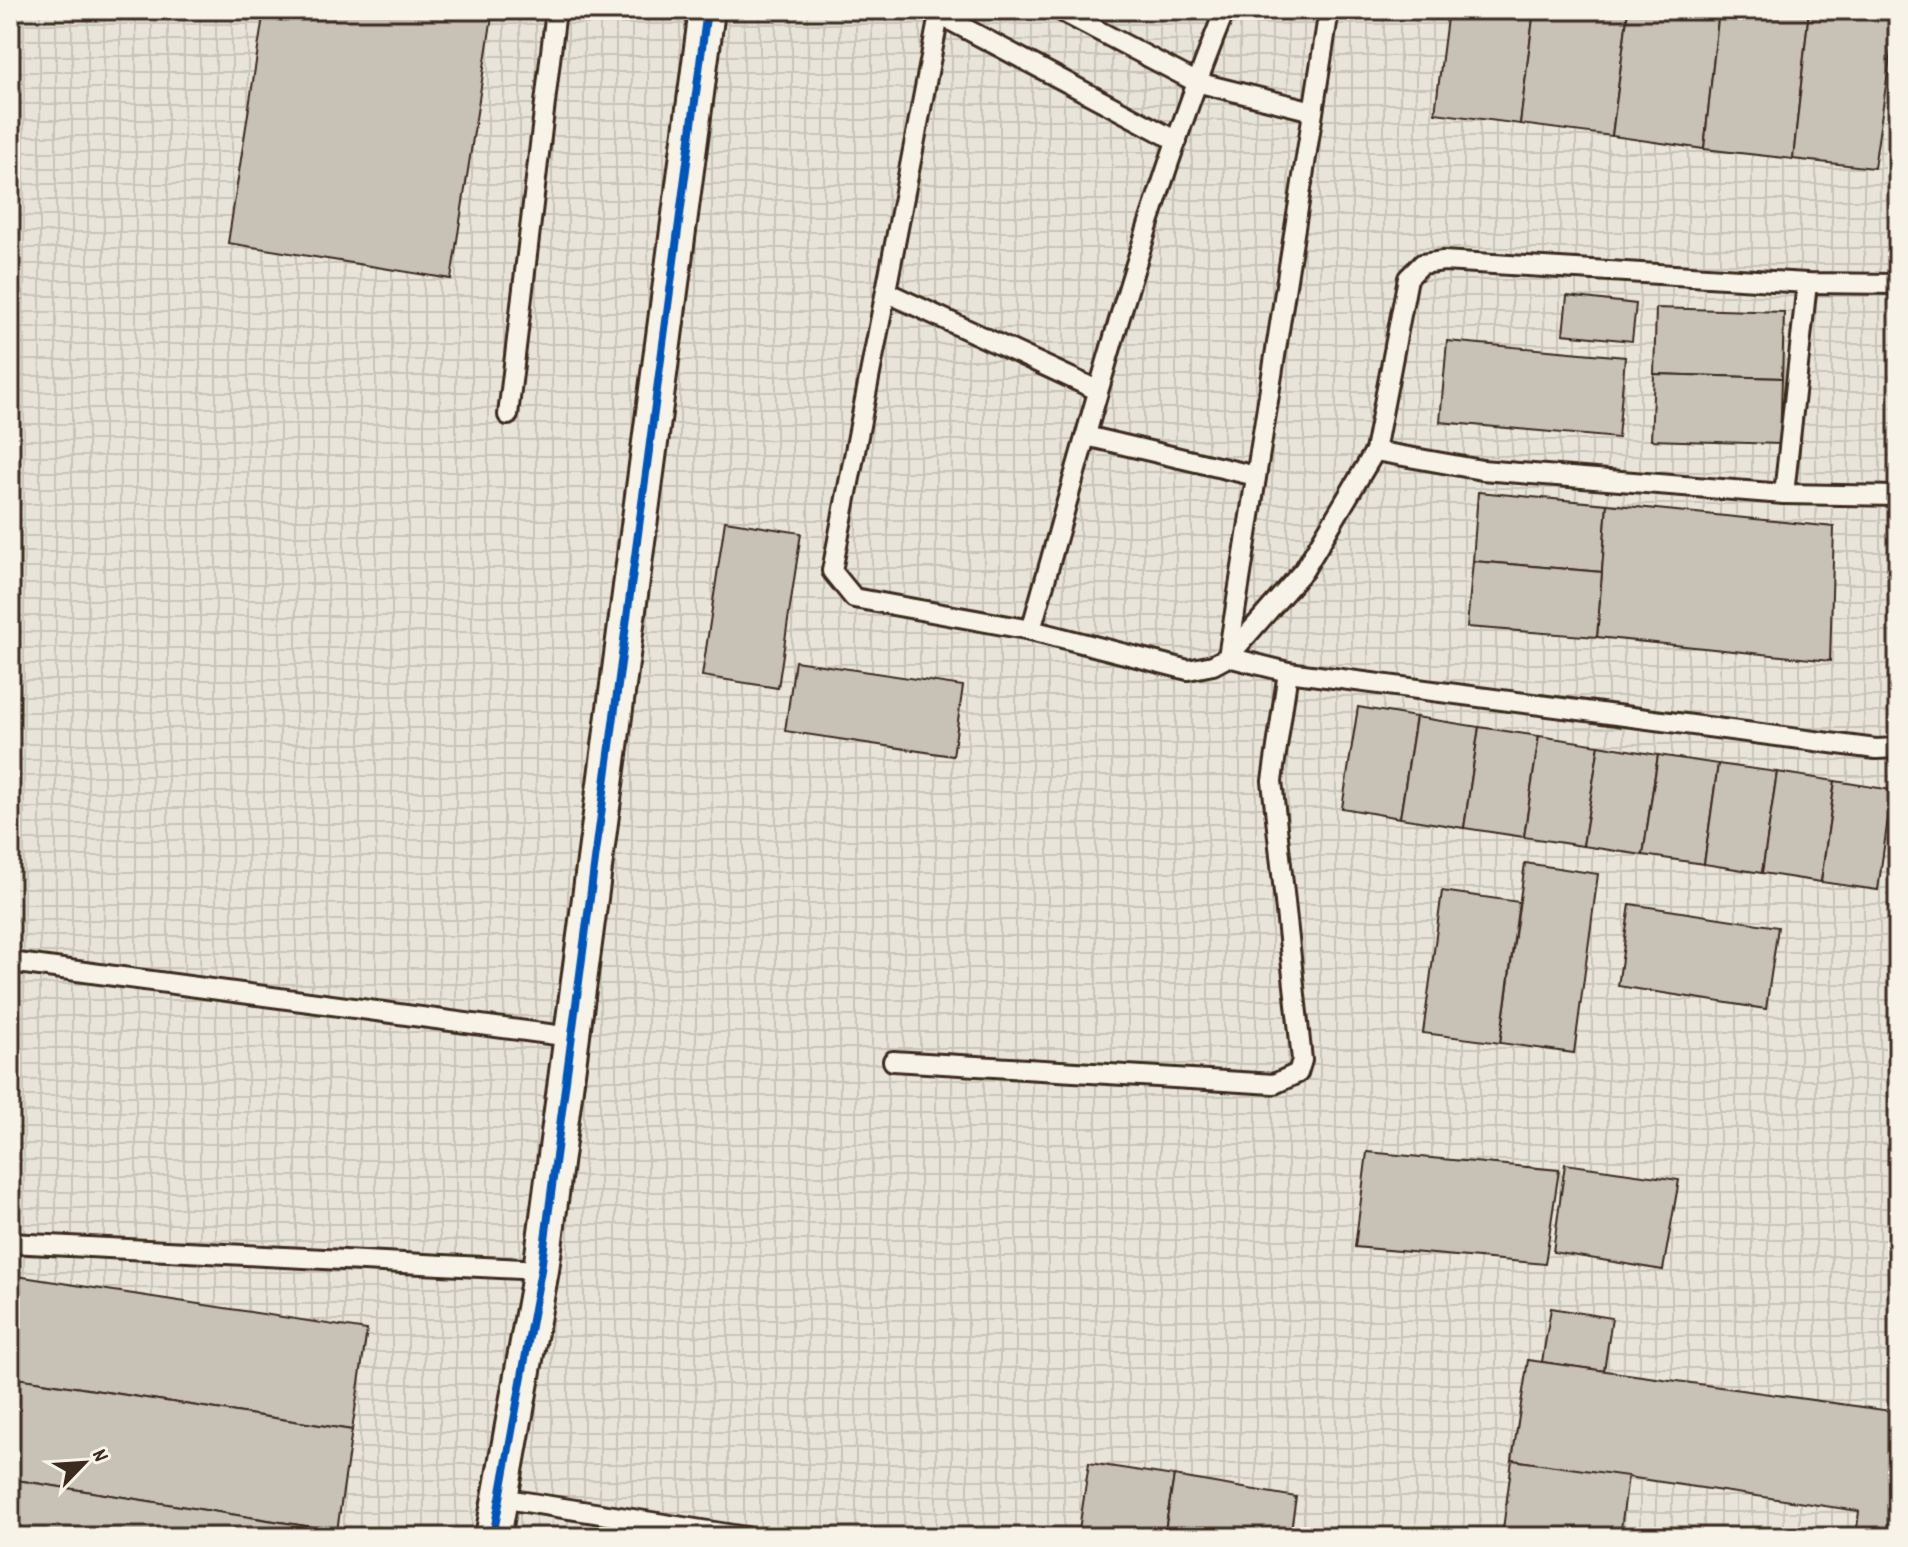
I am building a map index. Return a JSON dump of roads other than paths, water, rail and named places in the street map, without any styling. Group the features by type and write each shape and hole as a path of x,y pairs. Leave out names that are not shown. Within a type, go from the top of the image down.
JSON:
{"street":[{"path":"493,1537 541,1270 707,10"}],"lane":[{"path":"508,415 556,10"},
{"path":"1059,10 1196,82 1313,111"},
{"path":"1031,630 1097,390 1196,82 1225,10"},
{"path":"1228,657 1329,10"},
{"path":"1177,141 939,12 832,571 854,598 1031,630 1188,670 1213,665 1228,657 1304,570 1375,451 1408,278 1422,264 1443,261 1807,283 1898,284"},
{"path":"1784,494 1807,283"},
{"path":"886,292 1097,390"},
{"path":"1086,436 1256,476"},
{"path":"1375,451 1482,470 1784,494 1898,496"},
{"path":"1228,657 1288,672 1876,749 1898,748"},
{"path":"893,1061 1274,1084 1298,1073 1302,1060 1272,781 1288,672"},
{"path":"10,962 571,1037"},
{"path":"10,1243 541,1270"},
{"path":"500,1498 746,1537"}]}
